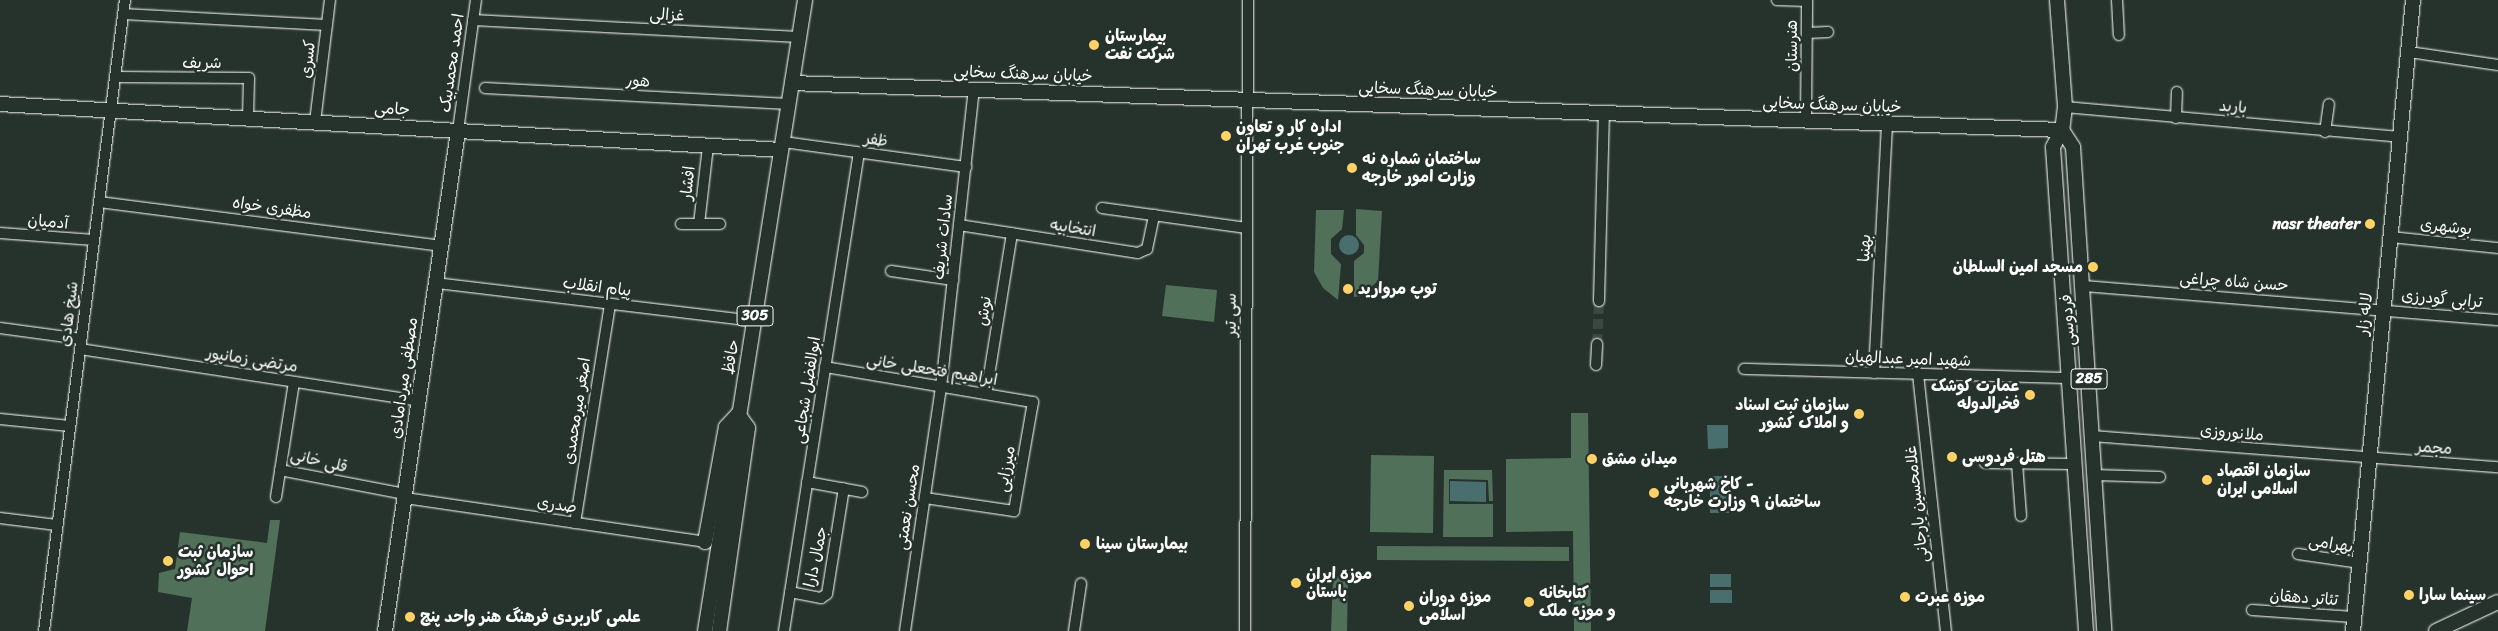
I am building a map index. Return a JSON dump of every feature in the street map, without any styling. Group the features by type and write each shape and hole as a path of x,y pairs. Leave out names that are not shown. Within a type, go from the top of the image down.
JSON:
{"main road":[{"name":"حافظ","path":"705,631 805,0"},
{"name":"فردوسی","path":"2057,0 2065,107 2062,130 2053,147 2067,319 2086,631"},
{"name":"لاله زار","path":"2353,631 2413,0"},
{"name":"خیابان سرهنگ سخایی","path":"792,83 1886,125 2062,130"},
{"name":"جامی","path":"0,104 708,146 782,146"},
{"name":"فردوسی","path":"2062,130 2073,147 2104,631"},
{"name":"مصطفی میردامادی","path":"385,631 458,131"},
{"path":"2064,286 2083,286"},
{"path":"2067,319 2085,319"},
{"path":"2070,378 2089,378"},
{"path":"705,542 726,427 738,414 748,428 719,631"},
{"path":"2436,631 2498,602"}],"street":[{"name":"شیخ هادی","path":"44,631 125,0"},
{"name":"کسری","path":"315,122 330,0"},
{"name":"احمد محمدبیک","path":"458,131 476,0"},
{"name":"سی تیر","path":"1245,631 1248,0"},
{"path":"1778,0 1807,1"},
{"path":"2117,0 2119,34"},
{"name":"هنرستان","path":"1806,122 1807,1"},
{"path":"123,14 327,25"},
{"name":"غزالی","path":"473,20 799,37"},
{"path":"1807,33 1828,32"},
{"path":"2409,52 2498,65"},
{"name":"شریف","path":"115,77 249,78 248,118"},
{"name":"هور","path":"486,88 789,104"},
{"name":"سادات شریف","path":"941,387 974,90"},
{"path":"2176,118 2177,92"},
{"path":"2325,132 2328,104"},
{"name":"باربد","path":"2065,107 2325,132 2400,137"},
{"path":"1598,301 1604,114"},
{"name":"بهنیا","path":"1874,373 1886,125"},
{"name":"افشار","path":"699,224 708,146"},
{"name":"ظفر","path":"782,146 859,153 966,167"},
{"name":"ابوالفضل شجاعی","path":"784,631 859,153"},
{"name":"مظفری خواه","path":"99,202 442,246"},
{"path":"1102,208 1247,228"},
{"name":"انتخابیه","path":"959,225 1138,253 1147,249 1154,216"},
{"name":"افشار","path":"681,224 720,224"},
{"name":"آدمیان","path":"0,233 94,240"},
{"name":"نوش","path":"986,394 1012,233"},
{"name":"بوشهری","path":"2391,237 2498,248"},
{"path":"891,271 953,280"},
{"name":"پیام انقلاب","path":"436,283 754,321"},
{"name":"حسن شاه چراغی","path":"2083,286 2383,308"},
{"name":"اصغر میرمحمدی","path":"574,523 610,304"},
{"name":"ترابی گودرزی","path":"2383,308 2498,320"},
{"name":"مرتضی زمانپور","path":"0,328 294,382 419,402"},
{"path":"1596,365 1597,344"},
{"name":"ابراهیم فتحعلی خانی","path":"825,367 1034,402"},
{"name":"شهید امیر عبدالهیان","path":"1744,369 2070,378"},
{"name":"غلامحسین یارجانی","path":"1918,374 1946,631"},
{"name":"قلی خانی","path":"294,382 280,470 405,496"},
{"name":"محسن نعمتی","path":"905,631 941,387"},
{"name":"میرزایی","path":"925,498 1014,511 1034,402"},
{"path":"0,419 70,426"},
{"name":"ملانوروزی","path":"2092,436 2369,459"},
{"name":"مجمر","path":"2369,459 2498,467"},
{"path":"1985,463 2076,464"},
{"path":"2017,463 2021,516"},
{"path":"276,497 280,470"},
{"path":"2094,475 2160,477"},
{"path":"807,482 862,492"},
{"name":"جمال دارا","path":"790,592 821,598 827,594 844,488"},
{"name":"صدری","path":"405,496 705,542"},
{"path":"0,518 57,525"},
{"name":"بهرامی","path":"2298,554 2360,564"},
{"path":"1074,631 1081,584"},
{"name":"تئاتر دهقان","path":"2252,610 2354,617"}],"green space":[{"path":"1356,209 1382,211 1378,281 1361,296 1354,297 1354,261 1364,253 1364,245 1356,235"},
{"path":"1316,210 1344,210 1342,229 1331,239 1331,254 1341,264 1338,300 1323,288 1314,272"},
{"path":"1166,285 1217,290 1214,322 1162,316"},
{"path":"1571,413 1588,413 1591,631 1574,631 1573,531 1506,532 1506,459 1571,458"},
{"path":"1371,455 1434,456 1433,533 1370,532"},
{"path":"1444,470 1492,470 1493,501 1489,501 1488,480 1449,479 1449,504 1493,504 1493,537 1443,537"},
{"path":"270,520 280,520 265,631 187,631 192,598 158,592 159,573 175,569 180,532 267,543"},
{"path":"1377,546 1569,547 1569,561 1377,560"},
{"path":"1333,576 1348,579 1347,631 1331,631"}],"water":[{"path":"1349,235 1356,238 1359,245 1356,252 1349,255 1342,252 1339,245 1342,238"},
{"path":"1707,425 1728,425 1728,448 1708,449"},
{"path":"1710,476 1729,476 1729,513 1710,513"},
{"path":"1450,481 1486,482 1486,502 1450,501"},
{"path":"1710,574 1731,574 1731,587 1710,587"},
{"path":"1710,590 1732,590 1732,603 1710,603"}],"tunnel":[{"path":"1597,344 1599,301"}],"place":[{"name":"بیمارستان شرکت نفت","path":"1094,45"},
{"name":"اداره کار و تعاون جنوب غرب تهران","path":"1226,136"},
{"name":"ساختمان شماره نه وزارت امور خارجه","path":"1352,168"},
{"name":"nasr theater","path":"2370,224"},
{"name":"مسجد امین السلطان","path":"2093,267"},
{"name":"توپ مروارید","path":"1348,289"},
{"name":"عمارت کوشک فخرالدوله","path":"2030,395"},
{"name":"سازمان ثبت اسناد و املاک کشور","path":"1859,414"},
{"name":"هتل فردوسی","path":"1952,457"},
{"name":"میدان مشق","path":"1592,459"},
{"name":"سازمان اقتصاد اسلامی ایران","path":"2207,480"},
{"name":"کاخ شهربانی - ساختمان ۹ وزارت خارجه","path":"1654,493"},
{"name":"بیمارستان سینا","path":"1085,544"},
{"name":"سازمان ثبت احوال کشور","path":"168,561"},
{"name":"موزه ایران باستان","path":"1296,583"},
{"name":"سینما سارا","path":"2409,595"},
{"name":"موزه عبرت","path":"1905,597"},
{"name":"کتابخانه و موزه ملک","path":"1529,602"},
{"name":"موزه دوران اسلامی","path":"1409,606"},
{"name":"علمی کاربردی فرهنگ هنر واحد پنج","path":"410,617"}]}
